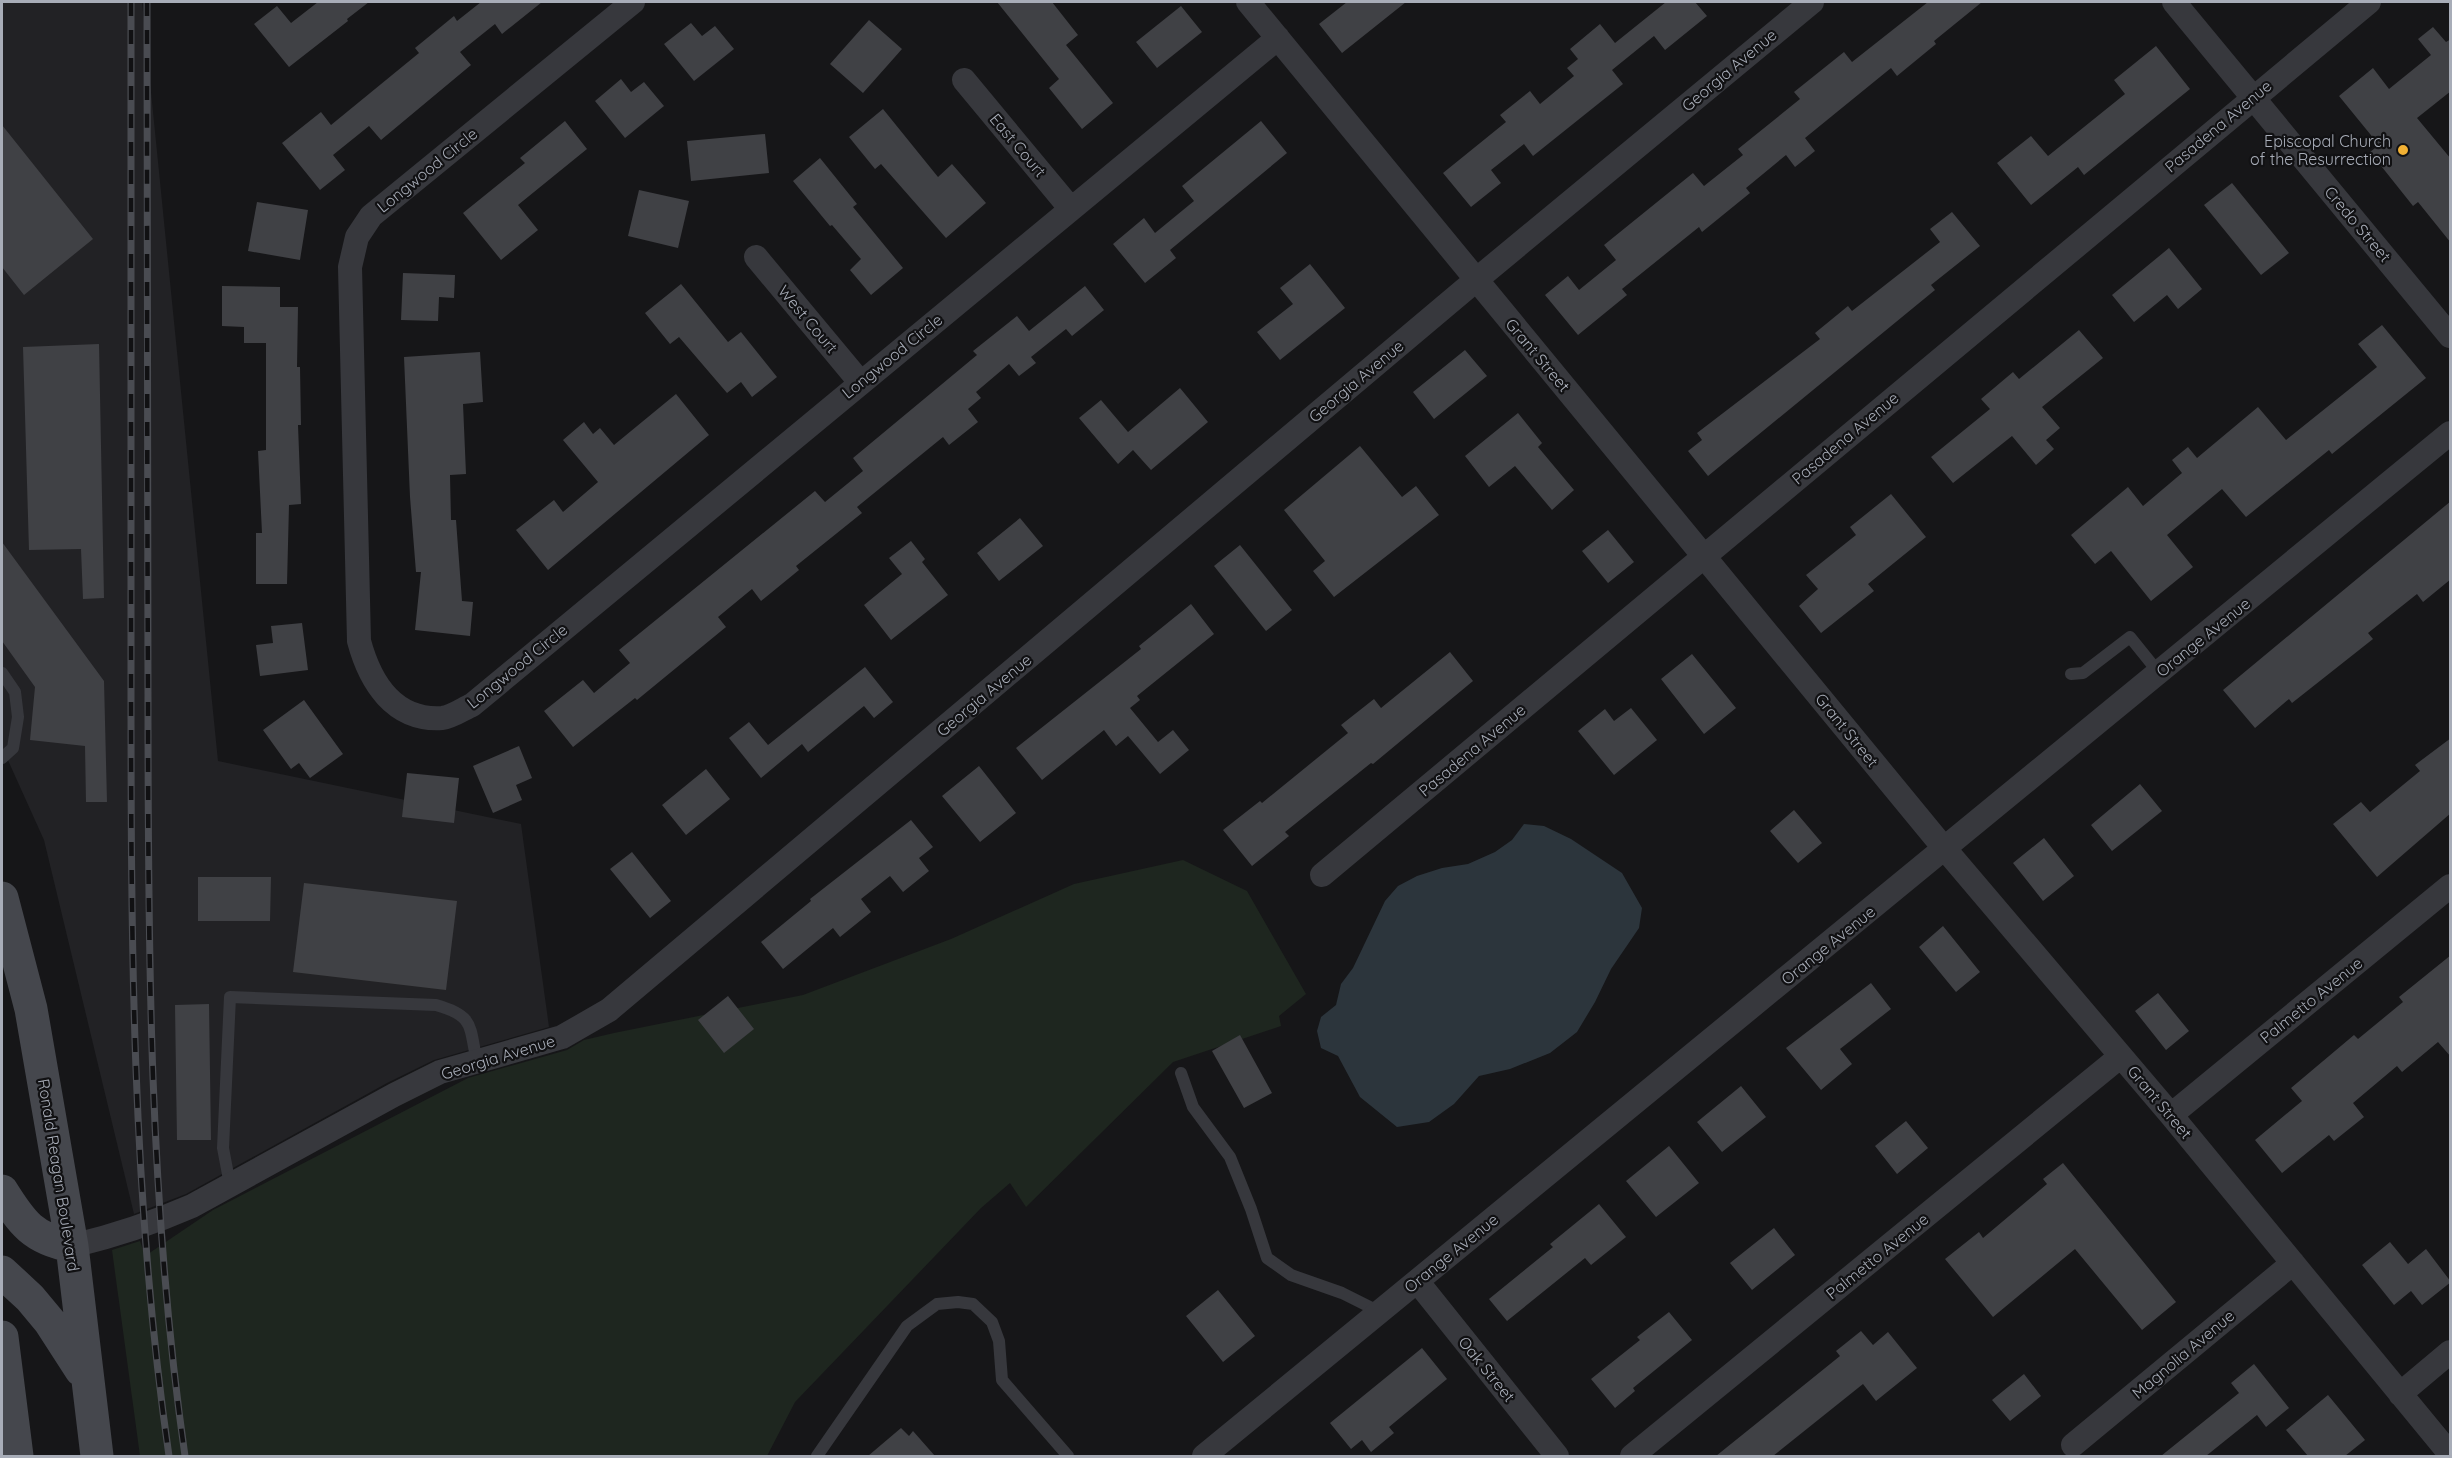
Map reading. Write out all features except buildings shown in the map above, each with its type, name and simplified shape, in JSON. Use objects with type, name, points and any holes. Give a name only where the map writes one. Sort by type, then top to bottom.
[{"type":"main road","name":"Ronald Reagan Boulevard","points":[[2,898],[31,1009],[72,1246],[86,1380],[97,1456]]},
{"type":"main road","points":[[2,1191],[18,1216],[33,1233],[51,1242],[72,1246]]},
{"type":"main road","points":[[2,1272],[30,1298],[50,1322],[86,1380]]},
{"type":"main road","points":[[2,1337],[17,1456]]},
{"type":"street","name":"Longwood Circle","points":[[633,2],[371,216],[357,237],[350,267],[359,641],[365,665],[380,690],[402,710],[421,717],[444,718],[472,705],[1278,38]]},
{"type":"street","name":"Georgia Avenue","points":[[72,1246],[107,1238],[160,1220],[231,1185],[393,1095],[440,1072],[562,1037],[609,1010],[1476,280],[1812,2]]},
{"type":"street","name":"Credo Street","points":[[2174,2],[2451,336]]},
{"type":"street","name":"Pasadena Avenue","points":[[1322,875],[2253,96],[2369,2]]},
{"type":"street","name":"Grant Street","points":[[1253,3],[1278,38],[1476,280],[1946,849],[2171,1115],[2451,1454]]},
{"type":"street","name":"East Court","points":[[964,80],[1071,209]]},
{"type":"street","name":"West Court","points":[[756,257],[860,382]]},
{"type":"street","name":"Orange Avenue","points":[[1204,1456],[2451,433]]},
{"type":"street","name":"Palmetto Avenue","points":[[2171,1115],[2451,886]]},
{"type":"street","name":"Palmetto Avenue","points":[[1632,1456],[2121,1056]]},
{"type":"street","name":"Magnolia Avenue","points":[[2073,1445],[2293,1263]]},
{"type":"street","name":"Oak Street","points":[[1417,1281],[1557,1456]]},
{"type":"street","points":[[2400,1394],[2451,1352]]},
{"type":"lane","points":[[2071,674],[2083,673],[2130,637],[2159,673]]},
{"type":"lane","points":[[2,673],[15,692],[18,717],[13,748],[2,758]]},
{"type":"lane","points":[[231,1185],[223,1148],[230,997],[436,1005],[453,1010],[469,1022],[477,1062]]},
{"type":"lane","points":[[1181,1073],[1193,1107],[1230,1157],[1251,1209],[1267,1258],[1291,1275],[1342,1293],[1380,1312]]},
{"type":"lane","points":[[817,1456],[907,1326],[937,1304],[958,1302],[973,1304],[992,1322],[999,1341],[1002,1380],[1068,1456]]},
{"type":"shaded area","points":[[2,2],[142,2],[218,761],[521,824],[549,1027],[434,1060],[387,1083],[186,1194],[134,1214],[44,840],[2,747]]},
{"type":"shaded area","points":[[1524,824],[1544,826],[1571,839],[1622,873],[1642,908],[1639,928],[1611,969],[1577,1032],[1550,1053],[1510,1069],[1479,1076],[1454,1104],[1429,1122],[1397,1127],[1360,1097],[1338,1056],[1321,1048],[1317,1031],[1321,1017],[1336,1005],[1341,984],[1353,968],[1385,901],[1398,886],[1417,876],[1442,868],[1468,864],[1495,852],[1512,840]]},
{"type":"shaded area","points":[[1183,860],[1247,891],[1306,994],[1279,1016],[1281,1026],[1173,1062],[1026,1207],[1010,1183],[981,1208],[795,1402],[767,1456],[140,1456],[112,1250],[140,1241],[145,1256],[213,1210],[468,1078],[567,1050],[584,1040],[803,995],[951,939],[1074,884]]},
{"type":"railway","points":[[131,2],[133,964],[140,1161],[147,1260],[156,1358],[169,1456]]},
{"type":"railway","points":[[147,2],[150,983],[157,1173],[173,1362],[185,1456]]},
{"type":"place","name":"Episcopal Church of the Resurrection","points":[[2403,150]]}]
